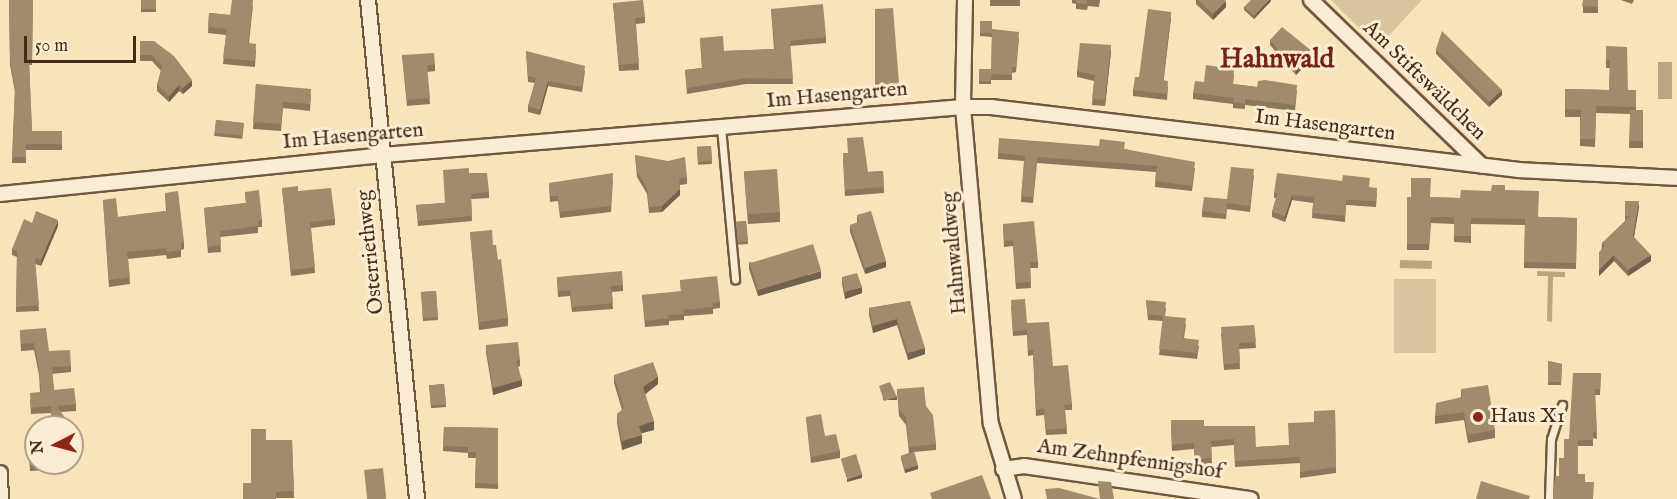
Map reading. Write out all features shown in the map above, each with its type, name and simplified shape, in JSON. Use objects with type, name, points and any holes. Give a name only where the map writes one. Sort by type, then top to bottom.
[{"type":"street","name":"Osterriethweg","points":[[368,0],[417,499]]},
{"type":"street","name":"Hahnwaldweg","points":[[965,0],[963,107],[991,424],[1014,499]]},
{"type":"street","name":"Am Stiftswäldchen","points":[[1311,0],[1482,166]]},
{"type":"street","name":"Im Hasengarten","points":[[0,194],[382,155],[963,107],[991,107],[1482,166],[1677,178]]},
{"type":"street","name":"Am Zehnpfennigshof","points":[[1003,469],[1024,466],[1251,499]]},
{"type":"street","points":[[0,473],[1,499]]},
{"type":"lane","points":[[721,127],[735,279]]},
{"type":"lane","points":[[1549,499],[1551,439],[1562,405]]},
{"type":"shaded area","points":[[1331,0],[1422,0],[1378,47]]},
{"type":"shaded area","points":[[1658,62],[1672,62],[1672,99],[1658,99]]},
{"type":"shaded area","points":[[1400,260],[1432,261],[1432,269],[1400,268]]},
{"type":"shaded area","points":[[1537,271],[1565,272],[1565,277],[1553,277],[1552,322],[1547,321],[1548,276],[1537,276]]},
{"type":"shaded area","points":[[1394,279],[1436,279],[1436,353],[1394,353]]},
{"type":"building","points":[[9,0],[33,0],[32,59],[29,59],[32,131],[62,131],[62,144],[26,144],[26,157],[12,157],[15,87],[10,59]]},
{"type":"building","points":[[141,0],[156,0],[156,9],[141,9]]},
{"type":"building","points":[[232,0],[253,0],[248,43],[256,44],[255,61],[223,58],[227,29],[208,27],[209,13],[230,15]]},
{"type":"building","points":[[643,0],[645,17],[635,18],[639,63],[619,65],[613,3]]},
{"type":"building","points":[[1076,0],[1087,0],[1087,4],[1076,3]]},
{"type":"building","points":[[1198,0],[1225,0],[1226,1],[1213,14]]},
{"type":"building","points":[[1251,0],[1269,0],[1254,16],[1244,7]]},
{"type":"building","points":[[1583,0],[1598,0],[1598,7],[1582,6]]},
{"type":"building","points":[[823,4],[826,37],[790,41],[793,79],[746,78],[687,88],[685,70],[702,68],[700,38],[723,36],[724,51],[775,49],[771,9]]},
{"type":"building","points":[[893,8],[899,83],[875,83],[875,9]]},
{"type":"building","points":[[1148,9],[1171,12],[1163,80],[1168,81],[1167,94],[1133,90],[1135,77],[1139,77]]},
{"type":"building","points":[[980,21],[992,21],[992,33],[980,33]]},
{"type":"building","points":[[1282,27],[1313,52],[1296,69],[1270,40]]},
{"type":"building","points":[[992,29],[1019,32],[1016,67],[1012,67],[1012,75],[991,74]]},
{"type":"building","points":[[1442,31],[1502,90],[1489,102],[1436,49]]},
{"type":"building","points":[[140,41],[154,41],[174,56],[192,80],[183,88],[179,85],[169,96],[157,85],[162,66],[152,55],[140,55]]},
{"type":"building","points":[[1080,43],[1111,45],[1105,100],[1092,99],[1095,75],[1077,71]]},
{"type":"building","points":[[1606,46],[1627,47],[1628,90],[1636,90],[1636,107],[1596,106],[1595,139],[1580,139],[1581,110],[1565,109],[1565,89],[1609,90],[1610,60],[1606,60]]},
{"type":"building","points":[[526,51],[585,66],[582,87],[548,81],[540,110],[528,106],[536,78],[528,76]]},
{"type":"building","points":[[434,53],[435,65],[427,65],[430,98],[407,100],[402,55]]},
{"type":"building","points":[[1206,65],[1234,69],[1233,84],[1257,87],[1258,81],[1265,80],[1297,85],[1295,105],[1245,99],[1245,104],[1233,102],[1234,98],[1193,93],[1195,81],[1204,82]]},
{"type":"building","points":[[979,69],[991,69],[991,81],[979,81]]},
{"type":"building","points":[[256,84],[311,89],[310,104],[283,102],[281,124],[253,122]]},
{"type":"building","points":[[1630,110],[1643,110],[1643,141],[1630,141]]},
{"type":"building","points":[[216,120],[244,123],[242,136],[215,133]]},
{"type":"building","points":[[863,137],[868,172],[883,171],[884,187],[845,190],[843,153],[848,153],[847,138]]},
{"type":"building","points":[[999,138],[1099,146],[1100,139],[1125,142],[1124,149],[1195,162],[1192,186],[1155,181],[1157,166],[1037,157],[1033,197],[1021,196],[1025,156],[998,153]]},
{"type":"building","points":[[711,146],[712,161],[698,162],[697,147]]},
{"type":"building","points":[[635,155],[668,161],[685,157],[687,178],[679,179],[680,189],[662,206],[649,207],[647,188],[637,171]]},
{"type":"building","points":[[1231,167],[1254,169],[1250,206],[1227,203],[1226,214],[1202,211],[1204,197],[1227,199]]},
{"type":"building","points":[[469,168],[469,173],[487,173],[489,192],[471,194],[472,216],[418,221],[416,205],[445,203],[443,170]]},
{"type":"building","points":[[777,169],[780,212],[747,214],[744,171]]},
{"type":"building","points":[[613,173],[611,206],[560,212],[558,196],[550,196],[549,183]]},
{"type":"building","points":[[1277,173],[1342,181],[1343,175],[1370,178],[1369,187],[1377,188],[1376,201],[1346,200],[1345,216],[1312,213],[1314,197],[1292,195],[1285,216],[1272,212],[1278,193],[1274,193]]},
{"type":"building","points":[[1411,178],[1431,178],[1430,197],[1460,198],[1461,190],[1491,191],[1492,185],[1505,185],[1505,190],[1539,191],[1538,217],[1577,218],[1576,263],[1524,262],[1525,219],[1471,218],[1471,236],[1454,236],[1454,217],[1431,217],[1429,244],[1407,244],[1407,197],[1411,197]]},
{"type":"building","points":[[298,186],[298,191],[331,188],[335,219],[310,222],[315,267],[291,270],[282,188]]},
{"type":"building","points":[[259,190],[262,220],[258,221],[258,226],[220,231],[221,245],[208,247],[204,208],[246,203],[245,192]]},
{"type":"building","points":[[178,191],[184,242],[181,243],[181,250],[167,252],[166,248],[127,252],[130,277],[109,280],[103,200],[116,198],[118,217],[167,211],[165,193]]},
{"type":"building","points":[[1625,201],[1639,201],[1633,236],[1651,255],[1628,270],[1614,255],[1599,270],[1599,252],[1605,246],[1602,243],[1630,216],[1625,216]]},
{"type":"building","points":[[36,211],[58,220],[41,260],[35,258],[39,305],[16,307],[17,251],[12,249],[24,219],[32,223]]},
{"type":"building","points":[[871,211],[886,261],[865,268],[850,225],[859,222],[857,215]]},
{"type":"building","points":[[746,221],[748,241],[738,242],[736,222]]},
{"type":"building","points":[[1034,221],[1038,262],[1030,262],[1031,282],[1016,283],[1013,240],[1004,241],[1003,224]]},
{"type":"building","points":[[492,230],[493,245],[496,245],[498,260],[501,259],[508,318],[479,322],[470,232]]},
{"type":"building","points":[[813,244],[821,271],[758,290],[750,263]]},
{"type":"building","points":[[622,271],[623,285],[611,286],[613,303],[572,307],[570,290],[558,291],[557,277]]},
{"type":"building","points":[[857,273],[862,287],[845,292],[842,277]]},
{"type":"building","points":[[717,276],[720,302],[712,303],[713,307],[683,310],[684,314],[668,315],[669,318],[645,321],[642,295],[681,291],[680,280]]},
{"type":"building","points":[[436,291],[438,317],[423,318],[421,292]]},
{"type":"building","points":[[1025,299],[1027,323],[1049,322],[1053,366],[1068,365],[1072,404],[1064,405],[1067,428],[1046,430],[1044,409],[1036,410],[1033,350],[1028,350],[1027,330],[1013,331],[1011,300]]},
{"type":"building","points":[[1146,300],[1166,302],[1164,316],[1186,318],[1183,338],[1199,340],[1197,353],[1159,349],[1163,316],[1148,314]]},
{"type":"building","points":[[910,301],[925,348],[908,353],[897,319],[873,326],[869,308]]},
{"type":"building","points":[[1254,325],[1256,342],[1239,343],[1240,363],[1224,364],[1221,327]]},
{"type":"building","points":[[46,328],[49,351],[70,350],[71,366],[52,367],[54,390],[74,388],[76,404],[57,406],[63,415],[51,415],[51,406],[31,408],[30,393],[41,392],[39,368],[34,343],[21,344],[20,330]]},
{"type":"building","points":[[518,342],[520,360],[516,361],[522,380],[493,388],[486,345]]},
{"type":"building","points":[[1548,361],[1562,364],[1561,382],[1548,382]]},
{"type":"building","points":[[653,362],[658,376],[643,387],[654,421],[639,426],[642,435],[622,441],[617,414],[624,408],[614,375]]},
{"type":"building","points":[[1573,373],[1601,373],[1600,389],[1595,389],[1597,432],[1593,432],[1593,440],[1578,440],[1578,474],[1585,474],[1585,482],[1594,482],[1593,499],[1553,499],[1555,476],[1559,476],[1559,458],[1564,458],[1564,439],[1569,439]]},
{"type":"building","points":[[890,382],[897,397],[884,401],[879,386]]},
{"type":"building","points":[[444,384],[446,404],[431,405],[429,386]]},
{"type":"building","name":"Haus X1","points":[[1488,385],[1495,430],[1468,435],[1464,412],[1435,416],[1436,403],[1462,397],[1461,389]]},
{"type":"building","points":[[924,387],[926,406],[933,415],[936,444],[909,447],[906,418],[899,409],[897,389]]},
{"type":"building","points":[[1335,410],[1336,467],[1300,472],[1300,457],[1235,461],[1234,439],[1211,441],[1212,458],[1195,459],[1194,443],[1172,445],[1171,420],[1204,420],[1204,426],[1255,426],[1256,447],[1289,445],[1288,423],[1314,422],[1314,411]]},
{"type":"building","points":[[821,414],[825,436],[836,434],[840,451],[811,457],[806,417]]},
{"type":"building","points":[[444,427],[498,428],[498,484],[475,483],[476,452],[468,452],[468,447],[443,446]]},
{"type":"building","points":[[251,429],[266,429],[266,440],[292,440],[294,491],[276,492],[276,499],[243,499],[243,483],[251,483]]},
{"type":"building","points":[[914,452],[918,465],[905,469],[901,456]]},
{"type":"building","points":[[856,454],[862,474],[847,479],[841,459]]},
{"type":"building","points":[[383,468],[386,499],[367,499],[364,470]]},
{"type":"building","points":[[982,475],[991,499],[932,499],[930,493]]},
{"type":"building","points":[[1098,481],[1111,482],[1114,499],[1100,499]]},
{"type":"building","points":[[1481,481],[1530,496],[1529,499],[1476,499]]},
{"type":"building","points":[[1059,488],[1100,499],[1047,499],[1045,489]]},
{"type":"place","name":"Haus X1","points":[[1478,417]]},
{"type":"district","name":"Hahnwald","points":[[1277,61]]}]
